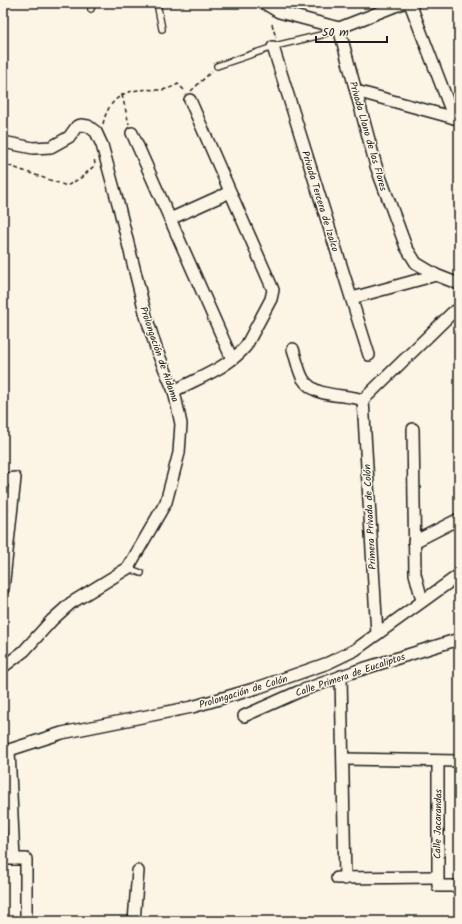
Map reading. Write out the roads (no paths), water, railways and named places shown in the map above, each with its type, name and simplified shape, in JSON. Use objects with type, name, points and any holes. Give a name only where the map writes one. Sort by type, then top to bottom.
[{"type":"street","points":[[264,3],[279,12],[339,28],[403,3]]},
{"type":"street","points":[[408,3],[411,6],[456,119]]},
{"type":"street","name":"Privada Llano de las Flores","points":[[339,28],[376,166],[406,247],[416,263],[436,275],[459,284]]},
{"type":"street","name":"Privada Tercera de Izalco","points":[[275,44],[369,355]]},
{"type":"street","points":[[356,91],[456,119]]},
{"type":"street","points":[[174,391],[232,359],[246,346],[271,299],[273,290],[190,100]]},
{"type":"street","name":"Prolongación de Aldama","points":[[3,142],[33,148],[51,147],[69,137],[77,126],[84,125],[91,127],[100,139],[120,207],[146,316],[157,351],[174,391],[181,424],[179,453],[160,515],[128,568],[71,603],[52,620],[24,651],[3,667]]},
{"type":"street","points":[[132,133],[232,359]]},
{"type":"street","points":[[170,219],[230,192]]},
{"type":"street","points":[[352,298],[436,275]]},
{"type":"street","points":[[293,349],[303,378],[314,390],[326,394],[363,400],[452,312],[459,309]]},
{"type":"street","name":"Primera Privada de Colón","points":[[363,400],[377,634]]},
{"type":"street","points":[[413,429],[414,542],[416,574],[422,600]]},
{"type":"street","points":[[3,480],[15,478],[3,589]]},
{"type":"street","points":[[414,542],[459,519]]},
{"type":"street","name":"Prolongación de Colón","points":[[6,751],[62,733],[192,706],[257,688],[328,663],[355,650],[422,600],[459,575]]},
{"type":"street","name":"Calle Primera de Eucaliptos","points":[[244,716],[298,692],[341,676],[459,639]]},
{"type":"street","points":[[341,676],[344,759],[341,878],[437,881],[459,886]]},
{"type":"street","points":[[6,751],[9,859],[26,859],[26,921]]},
{"type":"street","points":[[344,759],[459,761]]},
{"type":"street","name":"Calle Jacarandas","points":[[437,881],[438,761]]},
{"type":"street","points":[[134,921],[138,871]]},
{"type":"lane","points":[[157,3],[162,29]]},
{"type":"lane","points":[[217,66],[275,44],[321,35],[339,28]]},
{"type":"lane","points":[[128,568],[141,573]]}]
